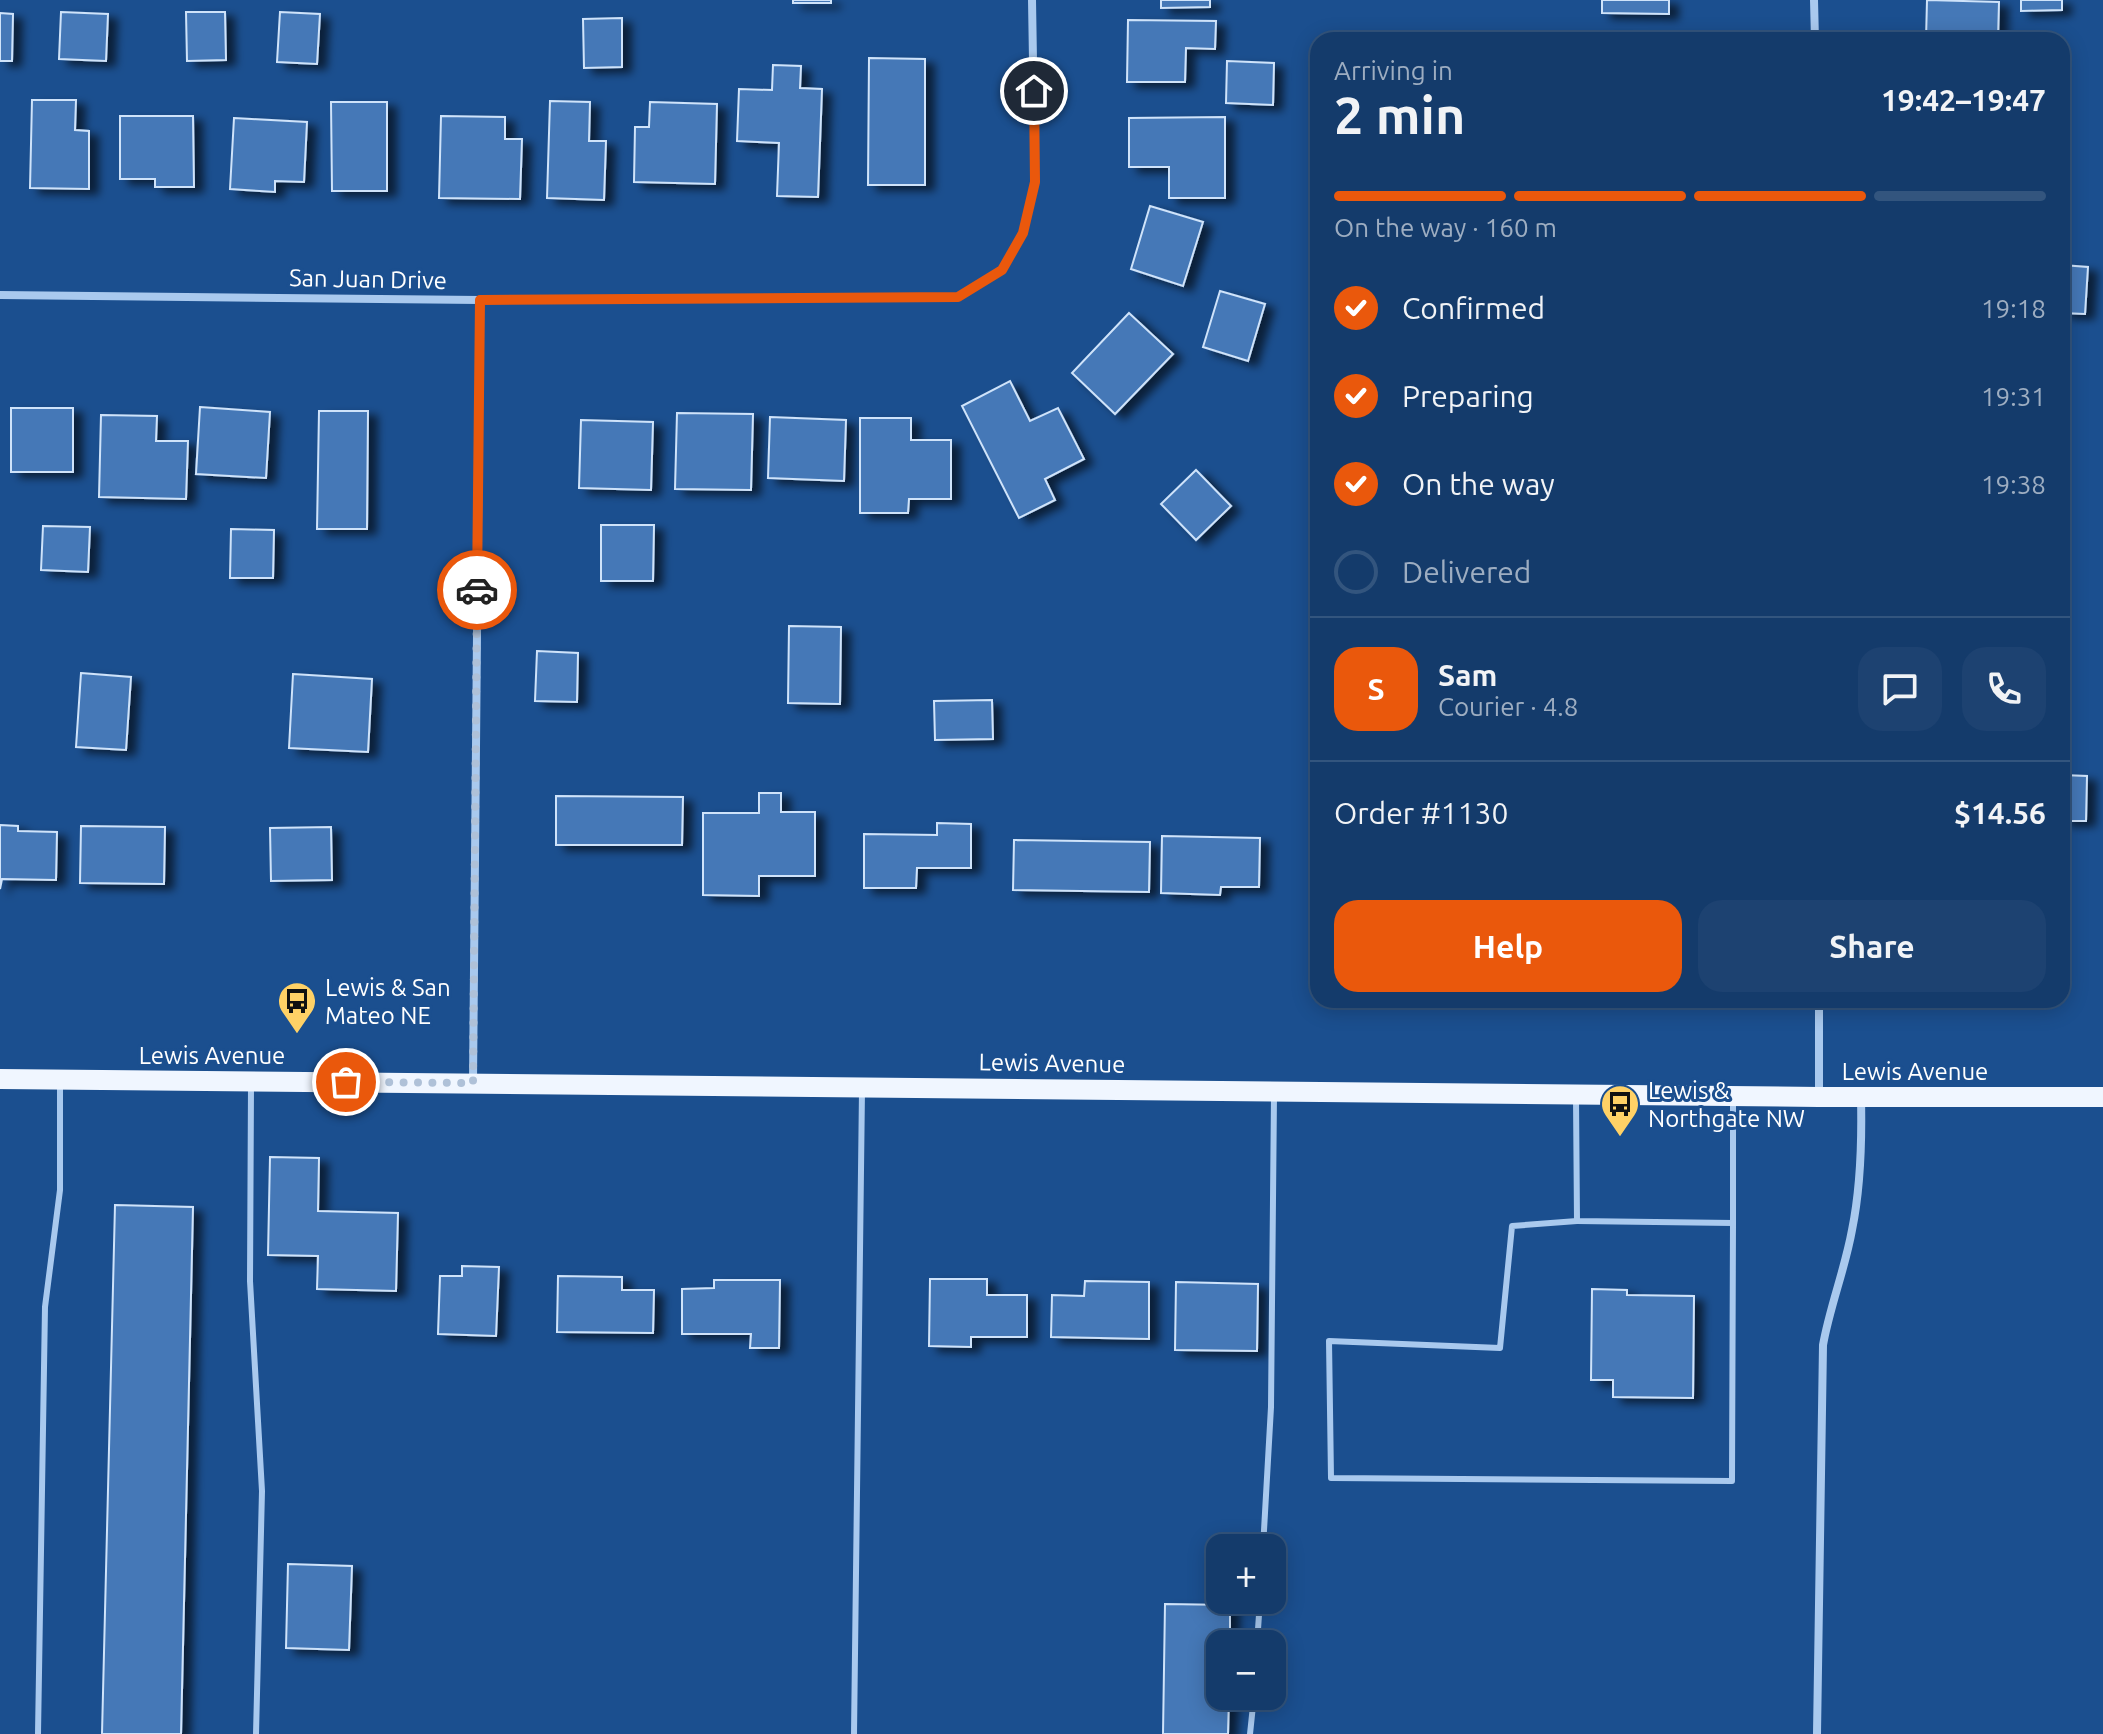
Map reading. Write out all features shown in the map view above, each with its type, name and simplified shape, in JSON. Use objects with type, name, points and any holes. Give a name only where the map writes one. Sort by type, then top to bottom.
[{"type":"main road","name":"Lewis Avenue","points":[[0,1079],[1576,1095],[2103,1097]]},
{"type":"street","name":"San Juan Drive","points":[[0,295],[480,300],[958,297],[1002,270],[1023,233],[1035,182],[1032,0]]},
{"type":"street","points":[[1814,0],[1815,32]]},
{"type":"street","points":[[473,1083],[480,300]]},
{"type":"street","points":[[1819,1008],[1819,1097]]},
{"type":"street","points":[[1817,1734],[1823,1345],[1858,1197],[1862,1158],[1861,1097]]},
{"type":"lane","points":[[38,1734],[45,1307],[60,1190],[60,1080]]},
{"type":"lane","points":[[251,1081],[250,1281],[262,1491],[256,1734]]},
{"type":"lane","points":[[854,1734],[862,1087]]},
{"type":"lane","points":[[1264,1534],[1271,1407],[1274,1091]]},
{"type":"lane","points":[[1576,1095],[1577,1221]]},
{"type":"lane","points":[[1733,1096],[1733,1223],[1732,1481],[1331,1478],[1329,1341],[1500,1348],[1512,1226],[1577,1221],[1733,1223]]},
{"type":"lane","points":[[1250,1734],[1253,1710]]},
{"type":"building","points":[[793,0],[831,0],[831,3],[793,3]]},
{"type":"building","points":[[1161,0],[1210,0],[1210,7],[1161,8]]},
{"type":"building","points":[[1602,0],[1669,0],[1669,14],[1602,13]]},
{"type":"building","points":[[1927,0],[1999,2],[1998,32],[1926,32]]},
{"type":"building","points":[[2021,0],[2062,0],[2062,10],[2021,11]]},
{"type":"building","points":[[61,12],[108,14],[106,61],[59,59]]},
{"type":"building","points":[[186,12],[225,12],[226,60],[187,61]]},
{"type":"building","points":[[280,12],[320,14],[317,64],[277,62]]},
{"type":"building","points":[[0,13],[13,14],[12,61],[0,61]]},
{"type":"building","points":[[622,18],[622,67],[584,68],[583,19]]},
{"type":"building","points":[[1128,20],[1216,21],[1215,49],[1186,48],[1185,82],[1127,82]]},
{"type":"building","points":[[869,58],[925,59],[925,185],[868,185]]},
{"type":"building","points":[[1227,61],[1274,63],[1273,105],[1226,103]]},
{"type":"building","points":[[773,65],[801,66],[800,88],[822,89],[818,197],[777,196],[779,143],[737,141],[739,89],[772,90]]},
{"type":"building","points":[[32,100],[76,100],[75,130],[89,131],[89,189],[30,188]]},
{"type":"building","points":[[550,101],[590,102],[589,141],[606,141],[604,200],[547,198]]},
{"type":"building","points":[[331,102],[387,102],[387,191],[332,191]]},
{"type":"building","points":[[650,102],[717,104],[715,184],[634,182],[635,127],[649,127]]},
{"type":"building","points":[[120,116],[193,116],[194,187],[155,187],[155,179],[120,179]]},
{"type":"building","points":[[441,116],[505,117],[505,139],[522,139],[520,199],[439,198]]},
{"type":"building","points":[[1225,117],[1225,198],[1169,198],[1169,167],[1129,167],[1129,118]]},
{"type":"building","points":[[234,118],[307,122],[304,182],[275,181],[275,192],[230,189]]},
{"type":"building","points":[[1150,206],[1203,222],[1183,286],[1131,269]]},
{"type":"building","points":[[2070,266],[2088,267],[2085,314],[2070,313]]},
{"type":"building","points":[[1220,291],[1265,304],[1248,361],[1203,347]]},
{"type":"building","points":[[1129,313],[1173,354],[1115,414],[1072,373]]},
{"type":"building","points":[[1010,381],[1030,421],[1058,408],[1084,459],[1045,479],[1055,500],[1019,518],[962,406]]},
{"type":"building","points":[[200,407],[270,412],[266,478],[196,474]]},
{"type":"building","points":[[11,408],[73,408],[73,472],[11,472]]},
{"type":"building","points":[[319,411],[368,411],[367,529],[317,529]]},
{"type":"building","points":[[677,413],[753,414],[751,490],[675,489]]},
{"type":"building","points":[[101,415],[157,416],[156,441],[188,441],[186,499],[99,497]]},
{"type":"building","points":[[770,417],[846,420],[844,481],[768,478]]},
{"type":"building","points":[[860,418],[911,418],[911,440],[951,440],[951,499],[909,499],[908,513],[860,513]]},
{"type":"building","points":[[581,420],[653,422],[651,490],[579,488]]},
{"type":"building","points":[[1196,470],[1231,506],[1196,540],[1161,504]]},
{"type":"building","points":[[601,525],[654,525],[653,581],[601,581]]},
{"type":"building","points":[[43,526],[90,527],[88,572],[41,570]]},
{"type":"building","points":[[231,529],[274,530],[273,578],[230,578]]},
{"type":"building","points":[[789,626],[841,627],[840,704],[788,703]]},
{"type":"building","points":[[537,651],[578,653],[577,702],[535,701]]},
{"type":"building","points":[[81,673],[131,677],[126,750],[76,747]]},
{"type":"building","points":[[293,674],[372,679],[368,752],[289,748]]},
{"type":"building","points":[[992,700],[993,739],[935,740],[934,701]]},
{"type":"building","points":[[2070,775],[2087,776],[2086,821],[2070,821]]},
{"type":"building","points":[[759,793],[781,793],[781,812],[815,812],[815,876],[759,876],[759,896],[703,895],[703,813],[759,813]]},
{"type":"building","points":[[556,796],[683,797],[682,845],[556,845]]},
{"type":"building","points":[[937,823],[971,824],[971,868],[917,868],[916,888],[864,888],[864,834],[937,835]]},
{"type":"building","points":[[0,825],[18,826],[18,831],[57,832],[56,880],[2,879],[0,889]]},
{"type":"building","points":[[81,826],[165,827],[164,884],[80,883]]},
{"type":"building","points":[[331,827],[332,880],[271,881],[270,828]]},
{"type":"building","points":[[1162,836],[1260,838],[1259,887],[1221,887],[1220,895],[1161,893]]},
{"type":"building","points":[[1014,840],[1150,842],[1149,892],[1013,890]]},
{"type":"building","points":[[270,1157],[319,1158],[318,1211],[398,1213],[396,1291],[317,1289],[318,1256],[268,1255]]},
{"type":"building","points":[[115,1205],[193,1207],[181,1734],[102,1734]]},
{"type":"building","points":[[462,1266],[499,1267],[496,1336],[438,1334],[440,1276],[462,1276]]},
{"type":"building","points":[[558,1276],[622,1277],[622,1290],[654,1290],[653,1333],[557,1332]]},
{"type":"building","points":[[930,1279],[987,1279],[987,1295],[1027,1295],[1027,1337],[971,1337],[971,1347],[929,1346]]},
{"type":"building","points":[[714,1280],[780,1280],[779,1348],[750,1348],[751,1334],[682,1334],[682,1289],[714,1288]]},
{"type":"building","points":[[1085,1281],[1149,1282],[1149,1339],[1051,1337],[1052,1295],[1084,1296]]},
{"type":"building","points":[[1176,1282],[1258,1284],[1257,1351],[1175,1350]]},
{"type":"building","points":[[1592,1289],[1627,1290],[1627,1295],[1694,1296],[1693,1398],[1613,1397],[1613,1380],[1591,1380]]},
{"type":"building","points":[[288,1564],[352,1566],[349,1650],[286,1648]]},
{"type":"building","points":[[1165,1604],[1206,1605],[1206,1614],[1230,1614],[1230,1630],[1206,1630],[1206,1710],[1229,1710],[1228,1734],[1163,1734]]},
{"type":"way so far","points":[[346,1082],[473,1083],[477,590]]},
{"type":"place","name":"Lewis & San Mateo NE","points":[[297,1035]]},
{"type":"place","name":"Lewis & Northgate NW","points":[[1620,1138]]},
{"type":"route","points":[[477,590],[480,300],[958,297],[1002,270],[1023,233],[1035,182],[1034,91]]}]
